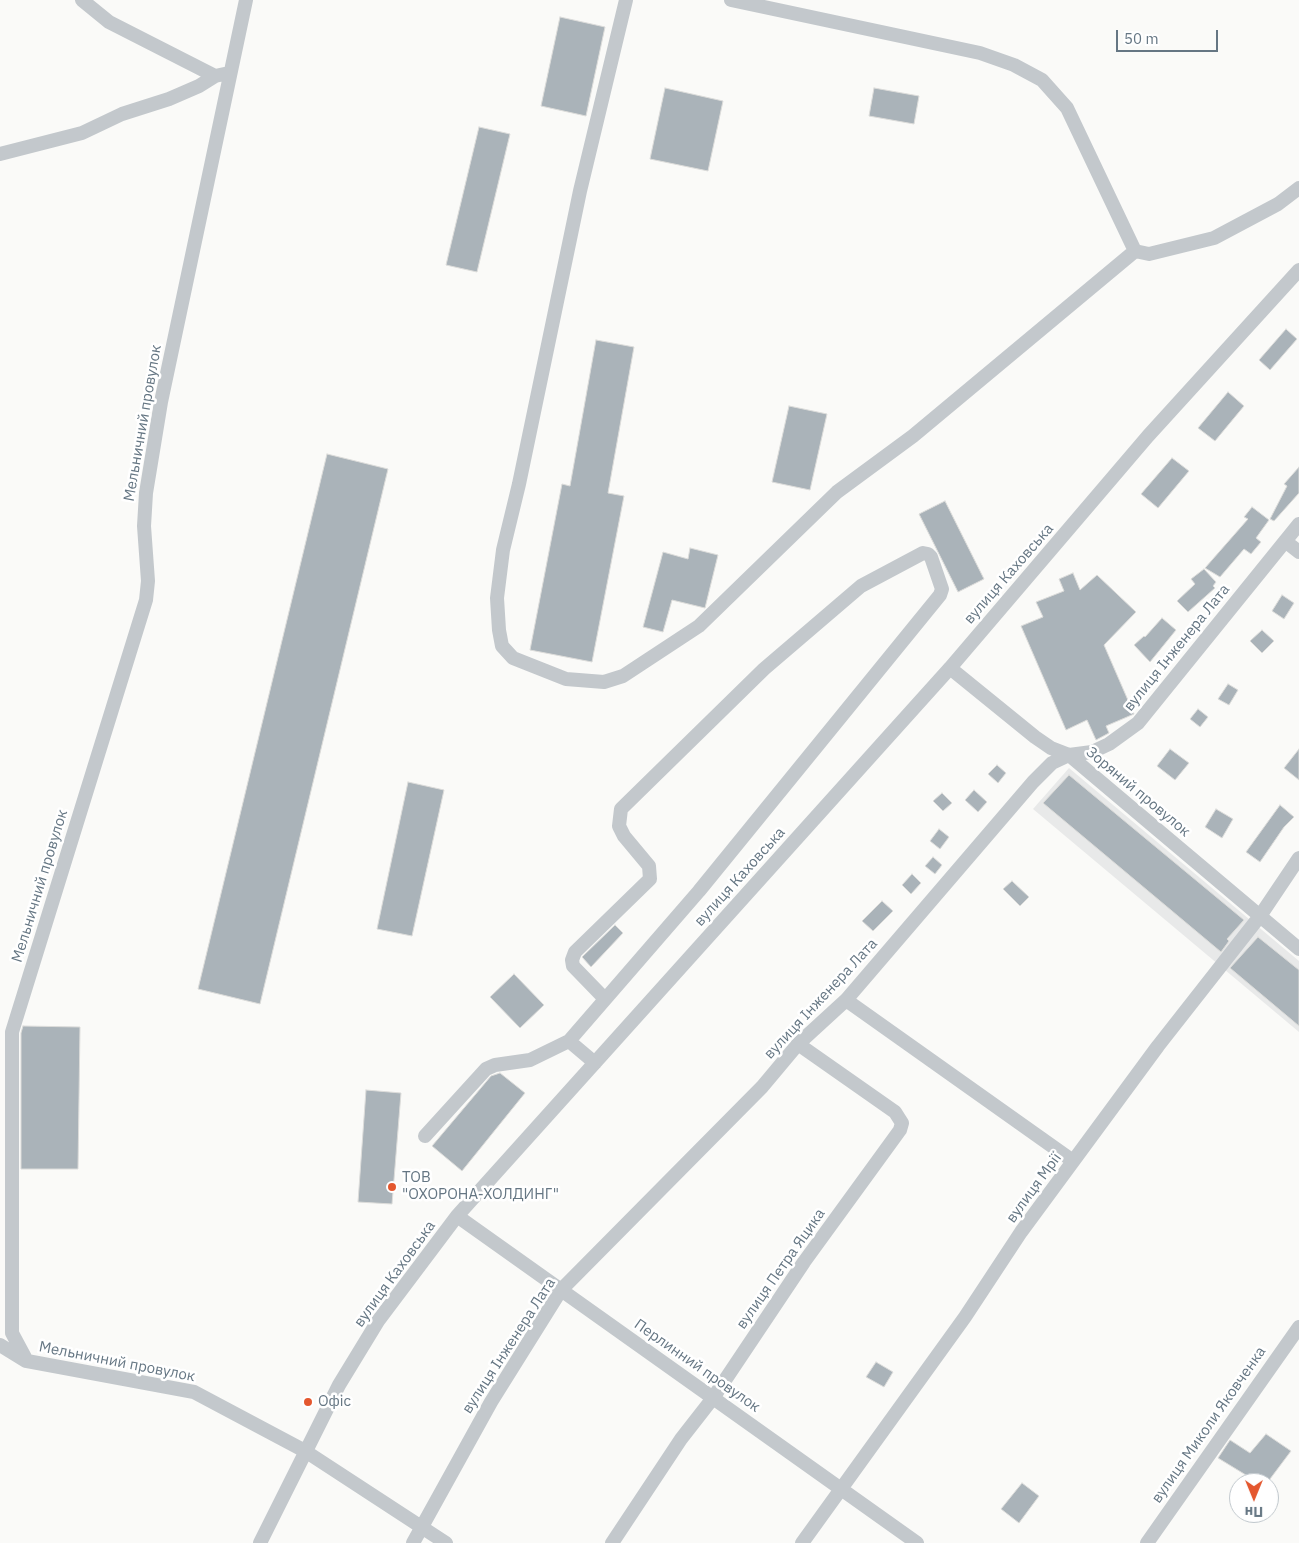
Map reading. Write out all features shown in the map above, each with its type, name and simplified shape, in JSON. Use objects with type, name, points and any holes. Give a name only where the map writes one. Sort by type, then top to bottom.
[{"type":"street","points":[[82,0],[109,22],[222,74]]},
{"type":"street","name":"Мельничний провулок","points":[[246,0],[222,74],[161,402],[146,493],[146,600],[12,1032],[12,1333],[27,1361],[194,1392],[305,1451],[446,1543]]},
{"type":"street","points":[[626,0],[580,191],[520,484],[502,550],[498,598],[499,630],[502,646],[513,658],[566,680],[604,682],[623,676],[692,631],[837,492],[913,436],[1135,251]]},
{"type":"street","points":[[731,0],[980,53],[1014,66],[1042,80],[1067,108],[1135,251]]},
{"type":"street","points":[[0,154],[82,132],[122,114],[177,96],[222,74]]},
{"type":"street","points":[[1135,251],[1149,254],[1214,238],[1278,204],[1299,188]]},
{"type":"street","name":"вулиця Каховська","points":[[260,1542],[339,1384],[378,1321],[457,1216],[950,668],[1148,436],[1299,270]]},
{"type":"street","name":"вулиця Інженера Лата","points":[[413,1543],[490,1402],[561,1290],[762,1087],[798,1044],[846,1000],[1033,782],[1052,764],[1069,755],[1092,752],[1109,744],[1138,723],[1299,524]]},
{"type":"street","points":[[1285,542],[1299,552]]},
{"type":"street","points":[[425,1136],[486,1069],[495,1065],[530,1060],[569,1041],[706,883],[940,596],[942,589],[931,557],[928,554],[923,553],[861,586],[764,669],[621,809],[619,826],[624,836],[649,866],[650,880],[575,952],[572,960],[573,966],[605,999]]},
{"type":"street","name":"Зоряний провулок","points":[[950,668],[1051,748],[1069,755],[1299,949]]},
{"type":"street","name":"вулиця Мрії","points":[[802,1543],[965,1318],[1021,1232],[1158,1046],[1260,916],[1299,858]]},
{"type":"street","points":[[846,1000],[1073,1161]]},
{"type":"street","points":[[569,1041],[595,1064]]},
{"type":"street","name":"вулиця Петра Яцика","points":[[612,1543],[681,1439],[713,1398],[804,1262],[900,1130],[902,1123],[895,1112],[798,1044]]},
{"type":"street","name":"Перлинний провулок","points":[[457,1216],[917,1543]]},
{"type":"street","name":"вулиця Миколи Яковченка","points":[[1147,1543],[1299,1327]]},
{"type":"street","points":[[0,1345],[27,1361]]},
{"type":"shaded area","points":[[1069,768],[1299,961],[1299,1032],[1033,809]]},
{"type":"building","points":[[560,17],[605,27],[586,116],[541,106]]},
{"type":"building","points":[[665,88],[723,101],[708,171],[650,159]]},
{"type":"building","points":[[874,88],[919,96],[914,124],[869,116]]},
{"type":"building","points":[[479,127],[510,134],[477,272],[446,265]]},
{"type":"building","points":[[1286,329],[1297,339],[1270,370],[1259,360]]},
{"type":"building","points":[[596,340],[634,347],[608,493],[624,496],[592,662],[530,650],[562,484],[570,486]]},
{"type":"building","points":[[1228,392],[1244,406],[1215,441],[1198,428]]},
{"type":"building","points":[[789,406],[827,414],[810,490],[772,482]]},
{"type":"building","points":[[327,454],[388,469],[260,1004],[198,989]]},
{"type":"building","points":[[1172,458],[1189,471],[1158,508],[1141,494]]},
{"type":"building","points":[[1299,467],[1299,493],[1274,521],[1270,519],[1287,486],[1284,484]]},
{"type":"building","points":[[945,501],[984,579],[958,592],[919,514]]},
{"type":"building","points":[[1252,507],[1269,520],[1256,538],[1261,542],[1251,554],[1244,549],[1220,577],[1205,568],[1248,519],[1244,517]]},
{"type":"building","points":[[690,548],[718,555],[705,608],[672,600],[663,632],[643,627],[663,552],[688,559]]},
{"type":"building","points":[[1204,569],[1216,582],[1213,586],[1215,588],[1188,612],[1177,601],[1195,584],[1191,579]]},
{"type":"building","points":[[1073,573],[1080,590],[1097,575],[1136,612],[1104,645],[1134,714],[1106,726],[1109,733],[1096,740],[1087,720],[1066,730],[1021,626],[1043,617],[1036,602],[1064,591],[1059,579]]},
{"type":"building","points":[[1282,595],[1294,603],[1284,619],[1272,611]]},
{"type":"building","points":[[1162,618],[1176,630],[1150,662],[1134,645],[1145,637]]},
{"type":"building","points":[[1262,630],[1274,641],[1262,653],[1250,641]]},
{"type":"building","points":[[1228,684],[1238,690],[1229,705],[1218,699]]},
{"type":"building","points":[[1198,709],[1208,717],[1200,727],[1190,719]]},
{"type":"building","points":[[1170,749],[1189,763],[1175,780],[1157,766]]},
{"type":"building","points":[[1299,749],[1299,780],[1284,768]]},
{"type":"building","points":[[997,765],[1006,773],[998,783],[988,774]]},
{"type":"building","points":[[1069,775],[1244,920],[1227,939],[1229,941],[1221,952],[1043,803]]},
{"type":"building","points":[[408,782],[444,790],[412,936],[377,929]]},
{"type":"building","points":[[974,790],[987,802],[978,812],[965,800]]},
{"type":"building","points":[[942,793],[952,803],[943,811],[933,801]]},
{"type":"building","points":[[1280,805],[1294,817],[1284,827],[1260,862],[1246,852]]},
{"type":"building","points":[[1216,809],[1233,819],[1222,838],[1205,827]]},
{"type":"building","points":[[939,829],[949,837],[940,849],[930,841]]},
{"type":"building","points":[[933,857],[942,865],[935,874],[925,866]]},
{"type":"building","points":[[912,874],[921,883],[911,894],[902,885]]},
{"type":"building","points":[[1012,881],[1029,897],[1020,906],[1003,889]]},
{"type":"building","points":[[882,901],[893,911],[873,931],[862,921]]},
{"type":"building","points":[[615,925],[623,933],[591,967],[582,957]]},
{"type":"building","points":[[1258,937],[1299,970],[1299,1026],[1230,968]]},
{"type":"building","points":[[514,974],[544,1005],[520,1028],[490,997]]},
{"type":"building","points":[[23,1026],[80,1027],[78,1169],[21,1169],[21,1033]]},
{"type":"building","points":[[500,1073],[525,1093],[462,1171],[432,1146],[491,1076]]},
{"type":"building","points":[[366,1090],[401,1093],[392,1204],[358,1202]]},
{"type":"building","points":[[876,1362],[893,1372],[884,1387],[866,1377]]},
{"type":"building","points":[[1266,1434],[1291,1451],[1274,1473],[1243,1473],[1218,1458],[1230,1440],[1250,1453]]},
{"type":"building","points":[[1022,1483],[1039,1496],[1019,1523],[1001,1509]]},
{"type":"place","name":"ТОВ \"ОХОРОНА-ХОЛДИНГ\"","points":[[392,1187]]},
{"type":"place","name":"Офіс","points":[[308,1402]]}]
